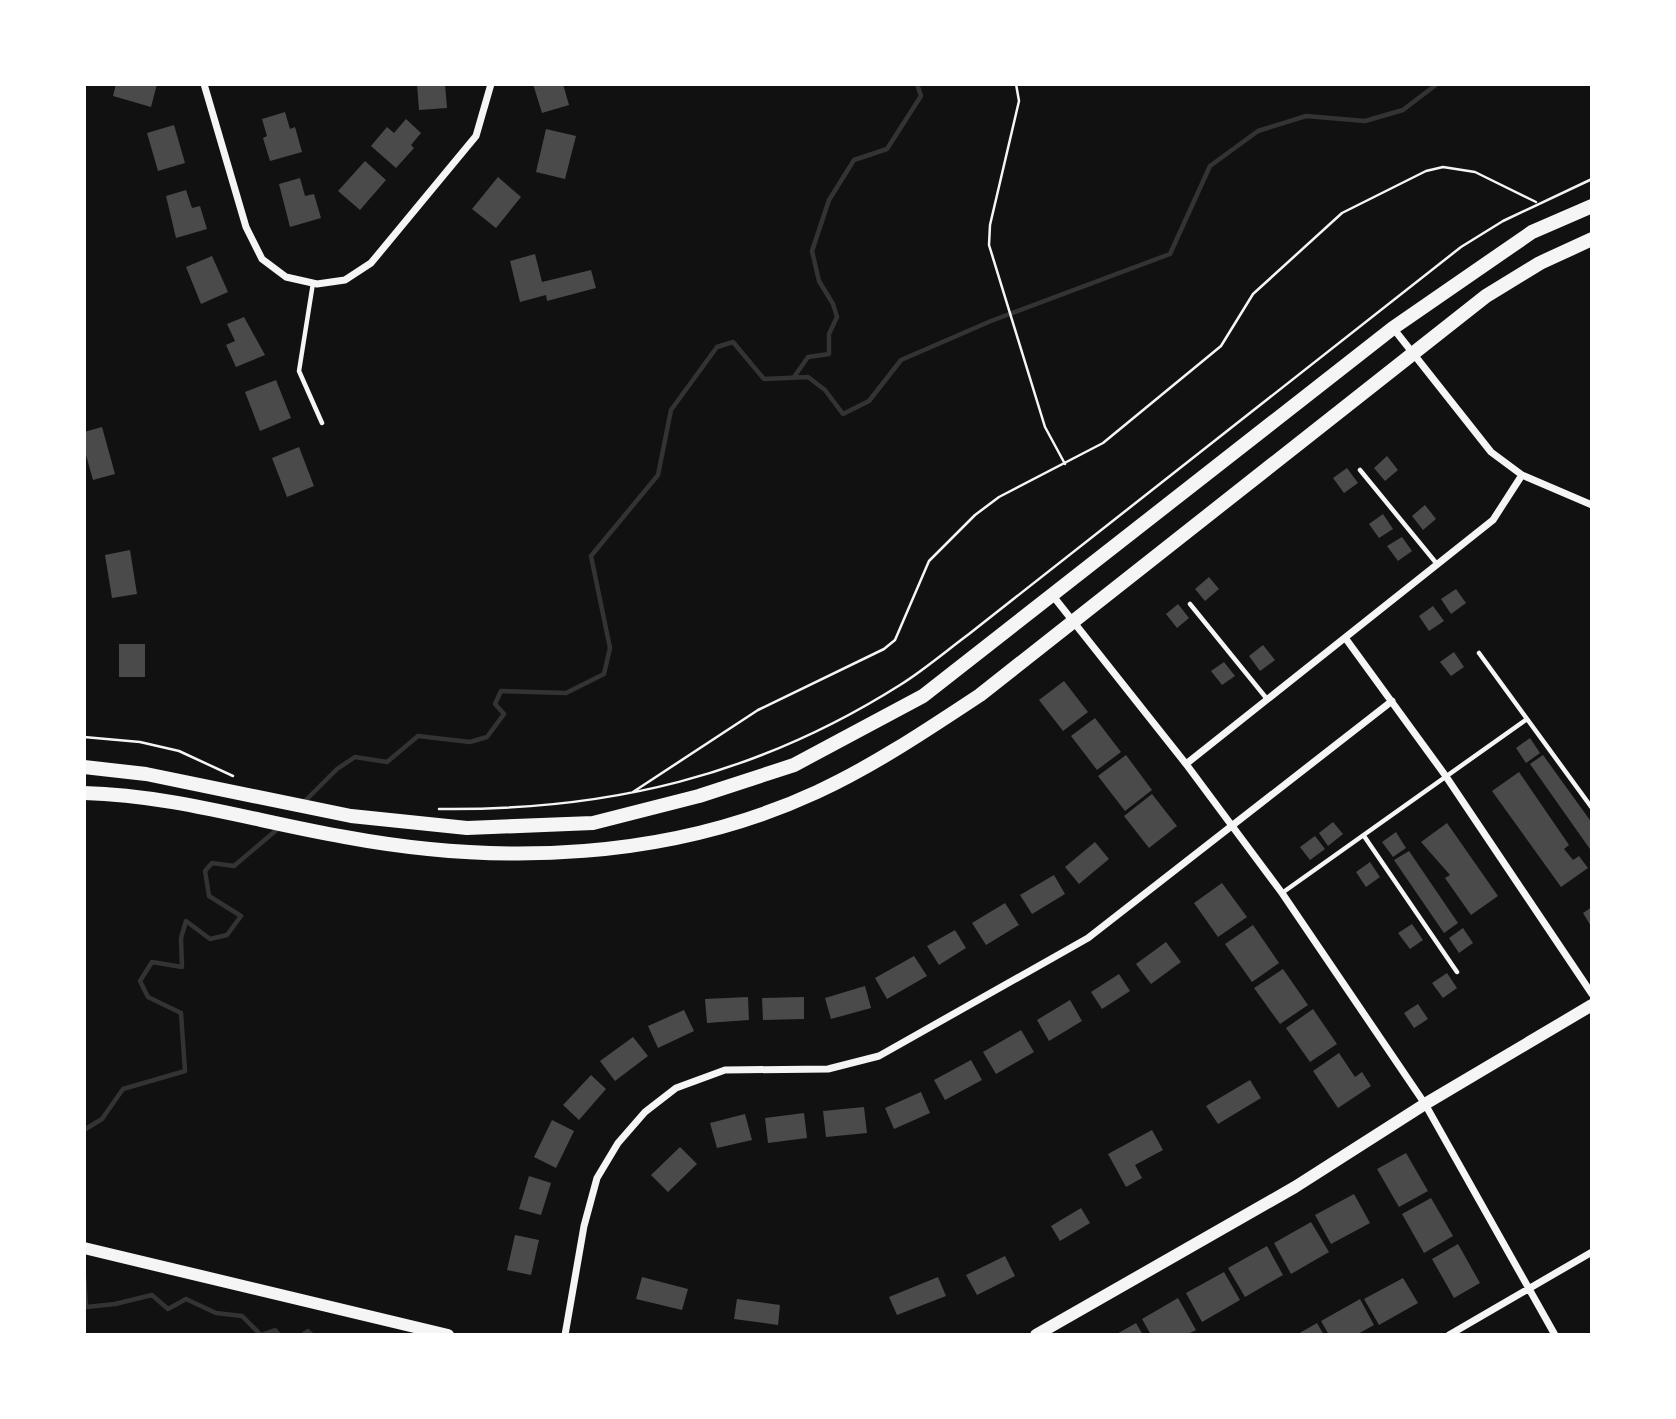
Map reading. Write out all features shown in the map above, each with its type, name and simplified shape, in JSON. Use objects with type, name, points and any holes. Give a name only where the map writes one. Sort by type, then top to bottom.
[{"type":"main road","points":[[84,767],[146,774],[351,816],[467,828],[593,823],[699,796],[794,765],[923,696],[1393,328],[1532,232],[1592,206]]},
{"type":"main road","points":[[84,793],[117,794],[249,816],[345,838],[442,852],[502,855],[587,851],[662,841],[730,823],[815,793],[895,751],[980,695],[1486,296],[1539,263],[1592,239]]},
{"type":"street","points":[[204,84],[246,227],[262,259],[286,277],[313,283],[345,280],[370,263],[476,136],[491,84]]},
{"type":"street","points":[[1393,328],[1491,452],[1522,475],[1592,505]]},
{"type":"street","points":[[1186,764],[1493,520],[1522,475]]},
{"type":"street","points":[[1054,596],[1186,764],[1282,893],[1425,1104],[1555,1335]]},
{"type":"street","points":[[1346,639],[1445,775],[1592,994]]},
{"type":"street","points":[[565,1335],[584,1226],[597,1178],[627,1133],[645,1112],[676,1088],[725,1070],[828,1069],[879,1056],[1088,938],[1392,701]]},
{"type":"street","points":[[1036,1335],[1295,1187],[1425,1104],[1592,1005]]},
{"type":"street","points":[[84,1248],[448,1335]]},
{"type":"street","points":[[1449,1335],[1592,1252]]},
{"type":"lane","points":[[313,283],[299,371],[322,423]]},
{"type":"lane","points":[[1360,470],[1437,564]]},
{"type":"lane","points":[[1190,604],[1267,699]]},
{"type":"lane","points":[[1479,653],[1592,808]]},
{"type":"lane","points":[[1282,893],[1527,719]]},
{"type":"lane","points":[[1364,836],[1457,972]]},
{"type":"path","points":[[1016,84],[1019,101],[990,225],[989,245],[1045,427],[1065,464]]},
{"type":"path","points":[[627,795],[659,778],[758,710],[884,649],[895,640],[929,562],[975,515],[999,497],[1103,443],[1221,346],[1253,294],[1342,213],[1426,171],[1443,167],[1475,172],[1538,203]]},
{"type":"path","points":[[436,809],[552,807],[627,795],[722,770],[841,719],[902,684],[1451,255],[1503,221],[1592,179]]},
{"type":"path","points":[[84,737],[140,742],[179,751],[241,779]]},
{"type":"building","points":[[116,84],[157,84],[151,107],[113,96]]},
{"type":"building","points":[[417,84],[445,84],[447,108],[419,110]]},
{"type":"building","points":[[533,84],[563,84],[569,105],[542,113]]},
{"type":"building","points":[[285,112],[290,129],[295,127],[302,152],[270,161],[263,138],[267,136],[262,119]]},
{"type":"building","points":[[406,119],[421,133],[411,145],[414,148],[396,168],[371,146],[387,127],[394,133]]},
{"type":"building","points":[[174,125],[185,163],[158,171],[147,133]]},
{"type":"building","points":[[546,129],[576,136],[565,179],[536,172]]},
{"type":"building","points":[[365,161],[386,180],[360,210],[338,191]]},
{"type":"building","points":[[498,177],[521,197],[496,228],[472,209]]},
{"type":"building","points":[[300,178],[305,196],[314,194],[321,218],[290,227],[279,184]]},
{"type":"building","points":[[186,190],[192,208],[200,206],[207,229],[176,238],[166,196]]},
{"type":"building","points":[[535,254],[542,282],[591,270],[596,288],[547,301],[546,295],[520,302],[510,261]]},
{"type":"building","points":[[212,256],[228,292],[201,304],[186,267]]},
{"type":"building","points":[[244,317],[265,355],[236,367],[226,345],[235,341],[227,324]]},
{"type":"building","points":[[276,380],[291,418],[260,431],[245,392]]},
{"type":"building","points":[[102,427],[115,474],[93,480],[84,448],[84,432]]},
{"type":"building","points":[[299,447],[314,486],[287,497],[272,458]]},
{"type":"building","points":[[1387,456],[1398,470],[1385,481],[1374,468]]},
{"type":"building","points":[[1347,468],[1358,483],[1344,493],[1333,478]]},
{"type":"building","points":[[1425,505],[1436,519],[1423,530],[1412,516]]},
{"type":"building","points":[[1383,514],[1393,529],[1379,538],[1369,524]]},
{"type":"building","points":[[1402,537],[1412,551],[1398,561],[1387,546]]},
{"type":"building","points":[[130,550],[137,594],[112,598],[105,555]]},
{"type":"building","points":[[1209,577],[1219,589],[1205,601],[1195,589]]},
{"type":"building","points":[[1456,589],[1466,603],[1451,614],[1441,599]]},
{"type":"building","points":[[1178,604],[1189,618],[1177,628],[1166,614]]},
{"type":"building","points":[[1433,606],[1444,621],[1429,631],[1419,616]]},
{"type":"building","points":[[119,644],[145,644],[145,677],[119,677]]},
{"type":"building","points":[[1263,645],[1275,660],[1260,671],[1249,656]]},
{"type":"building","points":[[1454,652],[1464,667],[1451,676],[1440,662]]},
{"type":"building","points":[[1224,662],[1235,676],[1222,685],[1211,671]]},
{"type":"building","points":[[1064,681],[1088,712],[1063,731],[1039,700]]},
{"type":"building","points":[[1095,718],[1121,752],[1097,770],[1071,736]]},
{"type":"building","points":[[1530,738],[1540,753],[1526,763],[1516,748]]},
{"type":"building","points":[[1126,755],[1152,790],[1125,811],[1098,776]]},
{"type":"building","points":[[1543,755],[1592,823],[1592,852],[1530,764]]},
{"type":"building","points":[[1519,772],[1569,845],[1564,849],[1573,860],[1579,856],[1588,868],[1561,887],[1492,791]]},
{"type":"building","points":[[1152,794],[1177,826],[1149,848],[1124,816]]},
{"type":"building","points":[[1333,822],[1343,834],[1328,846],[1319,833]]},
{"type":"building","points":[[1447,823],[1498,896],[1471,915],[1445,878],[1450,875],[1421,842]]},
{"type":"building","points":[[1396,832],[1406,848],[1393,857],[1382,842]]},
{"type":"building","points":[[1315,836],[1325,849],[1310,860],[1300,847]]},
{"type":"building","points":[[1095,842],[1109,859],[1079,884],[1065,867]]},
{"type":"building","points":[[1409,851],[1458,923],[1444,933],[1394,860]]},
{"type":"building","points":[[1370,862],[1380,877],[1366,887],[1356,872]]},
{"type":"building","points":[[1054,875],[1065,894],[1032,914],[1020,895]]},
{"type":"building","points":[[1222,883],[1247,917],[1218,937],[1194,903]]},
{"type":"building","points":[[1005,903],[1019,925],[986,945],[972,923]]},
{"type":"building","points":[[1592,907],[1592,928],[1583,913]]},
{"type":"building","points":[[1412,924],[1423,940],[1410,949],[1398,933]]},
{"type":"building","points":[[1253,925],[1279,963],[1252,982],[1225,944]]},
{"type":"building","points":[[1463,928],[1473,943],[1459,953],[1449,938]]},
{"type":"building","points":[[955,930],[966,948],[939,965],[927,946]]},
{"type":"building","points":[[1166,942],[1181,962],[1151,984],[1136,964]]},
{"type":"building","points":[[914,956],[927,976],[887,999],[875,978]]},
{"type":"building","points":[[1283,969],[1308,1005],[1280,1024],[1254,988]]},
{"type":"building","points":[[1447,973],[1457,988],[1443,998],[1432,983]]},
{"type":"building","points":[[1119,974],[1130,991],[1102,1009],[1091,992]]},
{"type":"building","points":[[865,986],[871,1008],[831,1019],[825,998]]},
{"type":"building","points":[[748,997],[749,1020],[707,1023],[705,999]]},
{"type":"building","points":[[804,997],[804,1019],[763,1020],[762,998]]},
{"type":"building","points":[[1070,1000],[1082,1021],[1049,1041],[1037,1020]]},
{"type":"building","points":[[1418,1004],[1428,1019],[1414,1028],[1404,1013]]},
{"type":"building","points":[[1313,1009],[1337,1044],[1310,1062],[1286,1028]]},
{"type":"building","points":[[684,1010],[694,1031],[658,1048],[648,1026]]},
{"type":"building","points":[[1021,1030],[1034,1052],[996,1074],[983,1052]]},
{"type":"building","points":[[633,1037],[648,1056],[615,1081],[600,1061]]},
{"type":"building","points":[[1339,1053],[1355,1077],[1362,1072],[1371,1086],[1338,1108],[1313,1071]]},
{"type":"building","points":[[971,1060],[982,1080],[945,1100],[934,1080]]},
{"type":"building","points":[[591,1075],[606,1089],[579,1120],[563,1105]]},
{"type":"building","points":[[1250,1080],[1261,1098],[1218,1124],[1206,1106]]},
{"type":"building","points":[[921,1092],[930,1113],[894,1129],[885,1108]]},
{"type":"building","points":[[864,1107],[867,1133],[826,1137],[823,1111]]},
{"type":"building","points":[[804,1113],[807,1138],[768,1143],[765,1118]]},
{"type":"building","points":[[745,1114],[752,1140],[717,1148],[710,1123]]},
{"type":"building","points":[[552,1120],[574,1131],[556,1168],[534,1157]]},
{"type":"building","points":[[1152,1130],[1163,1150],[1135,1165],[1142,1178],[1126,1187],[1108,1154]]},
{"type":"building","points":[[680,1147],[697,1164],[668,1192],[651,1175]]},
{"type":"building","points":[[1406,1153],[1428,1191],[1399,1207],[1377,1169]]},
{"type":"building","points":[[529,1176],[551,1183],[541,1215],[519,1209]]},
{"type":"building","points":[[1354,1194],[1370,1223],[1331,1244],[1315,1215]]},
{"type":"building","points":[[1431,1198],[1453,1236],[1424,1253],[1402,1214]]},
{"type":"building","points":[[1081,1208],[1090,1223],[1060,1241],[1051,1226]]},
{"type":"building","points":[[1311,1222],[1329,1252],[1291,1274],[1274,1243]]},
{"type":"building","points":[[515,1235],[539,1240],[531,1275],[507,1270]]},
{"type":"building","points":[[1458,1244],[1480,1283],[1454,1298],[1432,1259]]},
{"type":"building","points":[[1267,1246],[1283,1275],[1245,1297],[1228,1268]]},
{"type":"building","points":[[1005,1256],[1015,1276],[977,1295],[966,1275]]},
{"type":"building","points":[[1224,1272],[1240,1300],[1202,1322],[1186,1293]]},
{"type":"building","points":[[642,1277],[688,1289],[682,1310],[636,1299]]},
{"type":"building","points":[[938,1277],[946,1296],[897,1315],[889,1297]]},
{"type":"building","points":[[1403,1278],[1418,1303],[1379,1325],[1364,1299]]},
{"type":"building","points":[[1178,1298],[1196,1330],[1186,1335],[1151,1335],[1142,1319]]},
{"type":"building","points":[[737,1299],[780,1305],[778,1325],[734,1319]]},
{"type":"building","points":[[1360,1299],[1374,1325],[1356,1335],[1329,1335],[1321,1321]]},
{"type":"building","points":[[1136,1323],[1143,1335],[1115,1335]]},
{"type":"building","points":[[1317,1323],[1324,1335],[1296,1335]]},
{"type":"waterway","points":[[794,377],[808,357],[829,354],[829,334],[837,317],[833,304],[819,281],[812,251],[829,200],[854,160],[887,149],[921,96],[917,84]]},
{"type":"waterway","points":[[303,803],[337,769],[355,757],[387,762],[418,736],[470,742],[487,737],[504,714],[495,704],[501,691],[566,693],[604,674],[610,648],[591,556],[658,475],[671,410],[717,347],[733,342],[764,379],[808,377],[825,390],[843,414],[869,401],[901,360],[991,321],[1170,254],[1210,166],[1258,131],[1306,116],[1365,121],[1403,110],[1437,84]]},
{"type":"waterway","points":[[84,1130],[102,1119],[123,1089],[185,1071],[181,1013],[148,997],[140,981],[152,962],[182,967],[181,938],[186,921],[210,939],[227,935],[241,916],[209,896],[205,871],[212,863],[234,866],[280,827]]},
{"type":"waterway","points":[[84,1276],[86,1307],[115,1304],[152,1295],[168,1309],[186,1299],[216,1313],[242,1316],[261,1335]]},
{"type":"waterway","points":[[261,1335],[275,1330],[279,1335]]},
{"type":"waterway","points":[[302,1335],[308,1331],[312,1335]]}]
